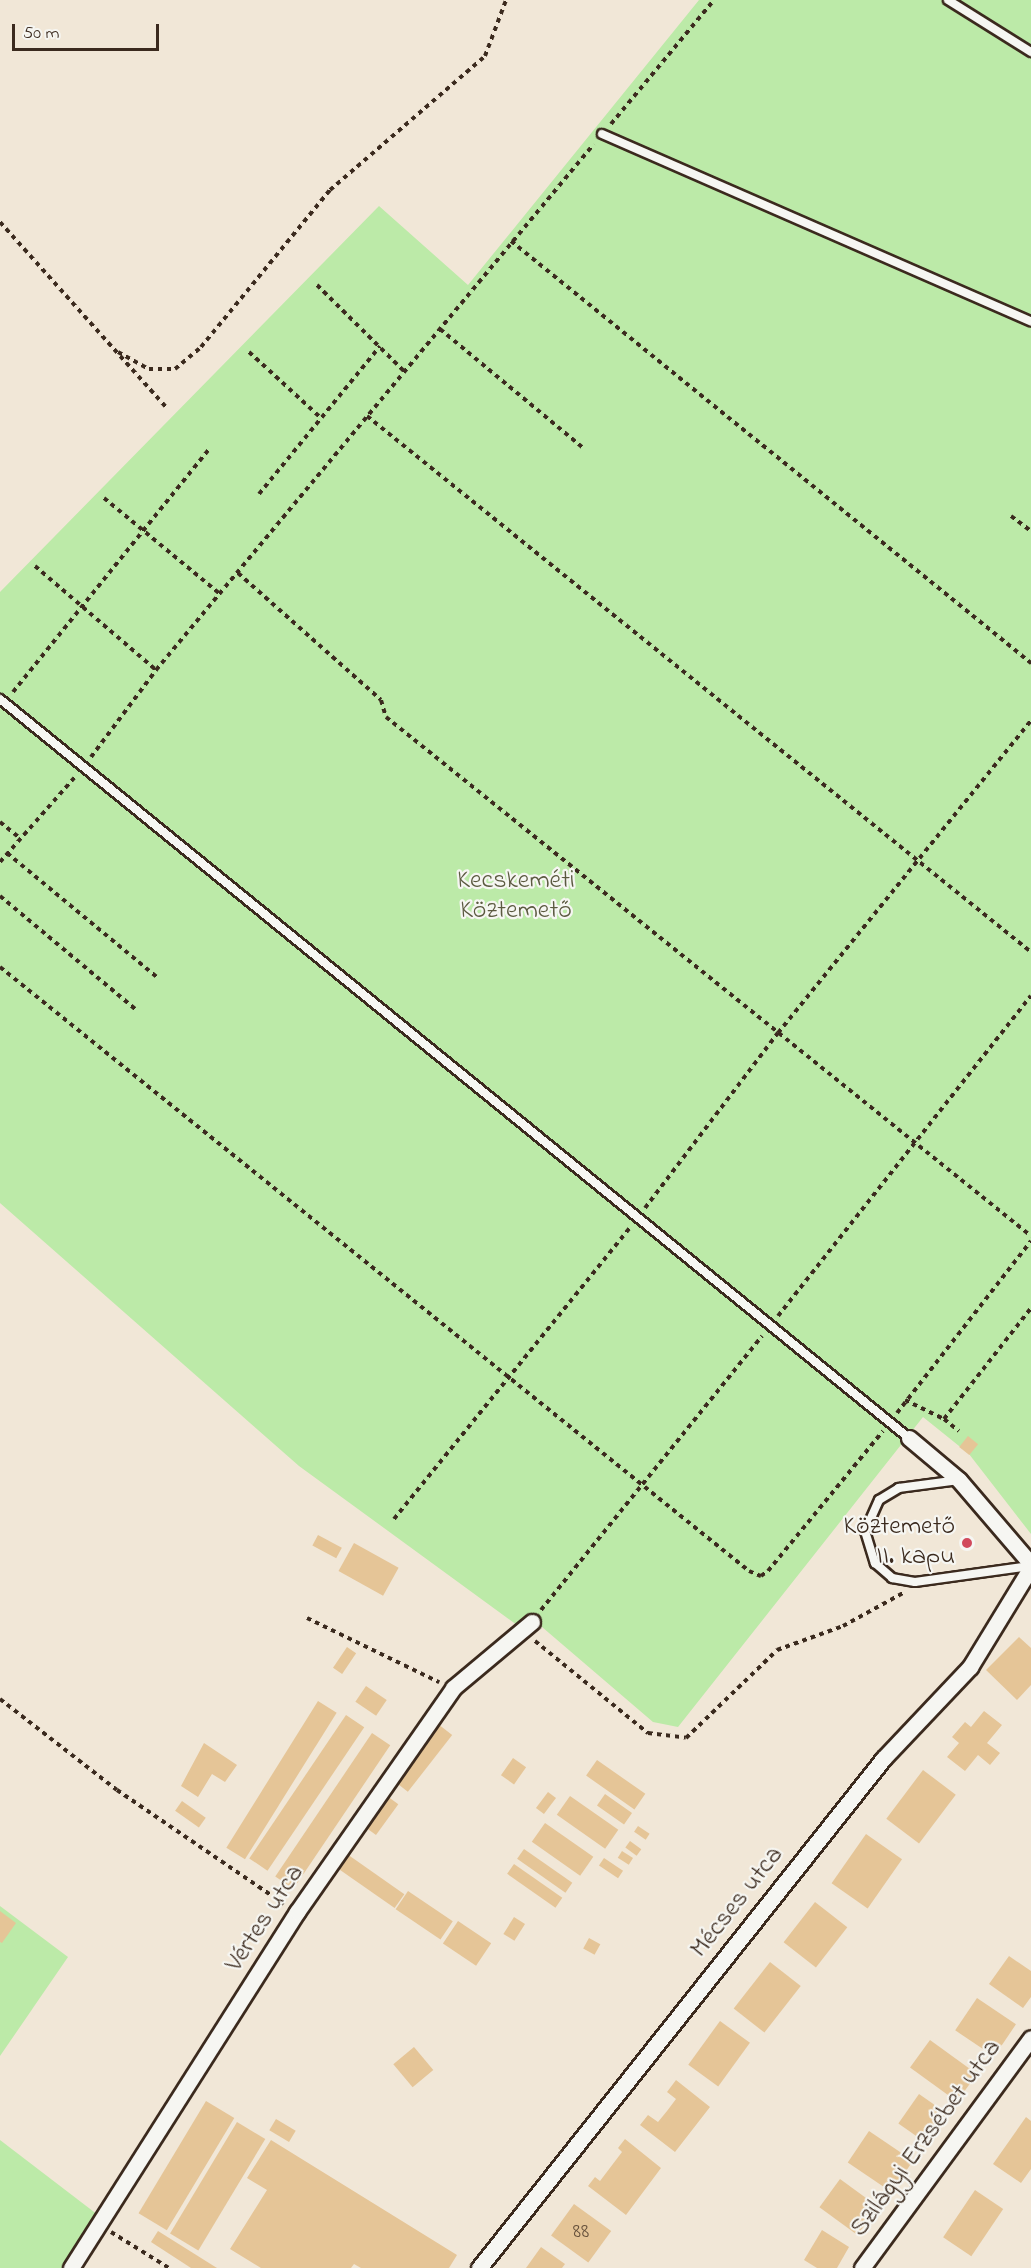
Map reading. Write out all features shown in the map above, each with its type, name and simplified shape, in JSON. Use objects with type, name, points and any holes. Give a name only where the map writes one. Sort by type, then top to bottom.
[{"type":"street","points":[[909,1438],[958,1480],[1031,1565]]},
{"type":"street","name":"Mécses utca","points":[[479,2268],[883,1759],[970,1667],[1031,1565]]},
{"type":"street","name":"Vértes utca","points":[[71,2268],[297,1912],[453,1688],[532,1622]]},
{"type":"street","name":"Szilágyi Erzsébet utca","points":[[862,2268],[1031,2038]]},
{"type":"lane","points":[[948,0],[1031,52]]},
{"type":"lane","points":[[602,134],[1031,321]]},
{"type":"lane","points":[[2,700],[82,770],[639,1217],[909,1438]]},
{"type":"lane","points":[[958,1480],[889,1493],[867,1519],[865,1542],[874,1563],[892,1578],[915,1582],[992,1575],[1031,1565]]},
{"type":"path","points":[[118,352],[149,369],[176,369],[201,347],[330,190],[485,56],[506,0]]},
{"type":"path","points":[[0,862],[82,770],[156,670],[714,0]]},
{"type":"path","points":[[0,222],[168,409]]},
{"type":"path","points":[[511,241],[1031,663]]},
{"type":"path","points":[[317,285],[404,371]]},
{"type":"path","points":[[440,328],[582,447]]},
{"type":"path","points":[[259,494],[380,346]]},
{"type":"path","points":[[249,352],[321,418]]},
{"type":"path","points":[[367,416],[1031,952]]},
{"type":"path","points":[[2,700],[144,531],[210,448]]},
{"type":"path","points":[[104,498],[220,594]]},
{"type":"path","points":[[1011,516],[1031,531]]},
{"type":"path","points":[[35,566],[156,670]]},
{"type":"path","points":[[238,573],[381,700],[386,717],[912,1143],[1031,1236]]},
{"type":"path","points":[[394,1519],[639,1217],[778,1033],[1031,722]]},
{"type":"path","points":[[0,822],[20,838]]},
{"type":"path","points":[[8,853],[158,978]]},
{"type":"path","points":[[0,896],[135,1009]]},
{"type":"path","points":[[0,967],[731,1560],[761,1576],[890,1424],[905,1400],[1031,1241]]},
{"type":"path","points":[[915,1582],[896,1599],[843,1626],[777,1650],[686,1738],[648,1733],[535,1642],[532,1622],[639,1484],[771,1326],[912,1143],[1031,996]]},
{"type":"path","points":[[944,1419],[1031,1308]]},
{"type":"path","points":[[905,1400],[944,1419],[959,1431]]},
{"type":"path","points":[[307,1618],[453,1688]]},
{"type":"path","points":[[0,1699],[117,1790],[297,1912]]},
{"type":"path","points":[[100,2225],[169,2268]]},
{"type":"green space","name":"Kecskeméti Köztemető","points":[[699,0],[1031,0],[1031,1534],[969,1454],[923,1417],[678,1727],[653,1722],[528,1615],[517,1625],[299,1466],[0,1203],[0,592],[379,206],[468,285]]},
{"type":"green space","points":[[0,1906],[68,1957],[0,2056]]},
{"type":"green space","points":[[0,2140],[98,2215],[62,2268],[0,2268]]},
{"type":"building","points":[[968,1436],[978,1444],[969,1455],[959,1447]]},
{"type":"building","points":[[318,1535],[342,1548],[336,1558],[312,1546]]},
{"type":"building","points":[[354,1543],[399,1568],[383,1596],[338,1571]]},
{"type":"building","points":[[1019,1637],[1031,1648],[1031,1685],[1017,1700],[986,1670]]},
{"type":"building","points":[[347,1647],[356,1653],[342,1674],[333,1668]]},
{"type":"building","points":[[366,1686],[387,1700],[376,1716],[355,1702]]},
{"type":"building","points":[[318,1701],[337,1713],[245,1859],[226,1848]]},
{"type":"building","points":[[984,1711],[1002,1725],[987,1743],[1000,1753],[990,1765],[978,1755],[965,1771],[947,1757],[959,1743],[952,1737],[965,1722],[971,1727]]},
{"type":"building","points":[[346,1715],[364,1727],[267,1871],[249,1858]]},
{"type":"building","points":[[438,1724],[452,1735],[408,1792],[394,1781]]},
{"type":"building","points":[[372,1733],[390,1745],[293,1889],[275,1876]]},
{"type":"building","points":[[204,1743],[237,1765],[225,1782],[212,1774],[198,1797],[181,1786]]},
{"type":"building","points":[[513,1758],[526,1767],[514,1784],[501,1775]]},
{"type":"building","points":[[597,1760],[645,1794],[634,1809],[586,1776]]},
{"type":"building","points":[[923,1770],[956,1795],[919,1843],[886,1819]]},
{"type":"building","points":[[548,1792],[556,1798],[544,1814],[536,1808]]},
{"type":"building","points":[[605,1794],[632,1813],[624,1824],[597,1805]]},
{"type":"building","points":[[387,1796],[398,1804],[376,1835],[365,1827]]},
{"type":"building","points":[[570,1796],[618,1830],[605,1849],[557,1815]]},
{"type":"building","points":[[182,1801],[206,1818],[199,1827],[175,1811]]},
{"type":"building","points":[[545,1823],[593,1857],[580,1876],[532,1842]]},
{"type":"building","points":[[638,1826],[650,1834],[646,1840],[634,1832]]},
{"type":"building","points":[[866,1834],[902,1859],[868,1908],[832,1883]]},
{"type":"building","points":[[630,1841],[641,1849],[637,1856],[625,1847]]},
{"type":"building","points":[[524,1849],[572,1883],[565,1893],[517,1859]]},
{"type":"building","points":[[622,1851],[633,1858],[629,1865],[618,1858]]},
{"type":"building","points":[[347,1854],[404,1894],[395,1908],[337,1868]]},
{"type":"building","points":[[604,1858],[623,1871],[618,1878],[599,1865]]},
{"type":"building","points":[[514,1864],[562,1898],[555,1908],[507,1874]]},
{"type":"building","points":[[408,1891],[453,1921],[440,1939],[396,1909]]},
{"type":"building","points":[[815,1902],[847,1927],[816,1967],[784,1942]]},
{"type":"building","points":[[0,1911],[16,1923],[2,1943],[0,1942]]},
{"type":"building","points":[[514,1917],[525,1924],[514,1941],[503,1934]]},
{"type":"building","points":[[458,1921],[491,1943],[476,1966],[443,1943]]},
{"type":"building","points":[[589,1938],[600,1944],[595,1955],[583,1948]]},
{"type":"building","points":[[1009,1956],[1031,1971],[1031,1997],[1023,2008],[989,1984]]},
{"type":"building","points":[[770,1962],[801,1986],[764,2033],[734,2008]]},
{"type":"building","points":[[977,1998],[1016,2024],[994,2057],[955,2030]]},
{"type":"building","points":[[720,2021],[750,2043],[718,2086],[688,2065]]},
{"type":"building","points":[[930,2040],[977,2074],[957,2102],[910,2068]]},
{"type":"building","points":[[414,2047],[433,2070],[413,2087],[393,2064]]},
{"type":"building","points":[[676,2080],[710,2107],[675,2152],[640,2125],[648,2115],[658,2122],[667,2111],[676,2099],[667,2092]]},
{"type":"building","points":[[919,2094],[948,2114],[927,2144],[898,2123]]},
{"type":"building","points":[[206,2101],[234,2118],[167,2230],[139,2213]]},
{"type":"building","points":[[1026,2117],[1031,2121],[1031,2169],[1021,2183],[993,2164]]},
{"type":"building","points":[[276,2119],[296,2131],[289,2142],[269,2130]]},
{"type":"building","points":[[237,2122],[265,2139],[198,2250],[170,2233]]},
{"type":"building","points":[[869,2131],[913,2161],[892,2192],[848,2163]]},
{"type":"building","points":[[625,2139],[661,2168],[626,2215],[588,2186],[595,2177],[600,2181],[622,2152],[618,2148]]},
{"type":"building","points":[[271,2140],[457,2255],[449,2268],[361,2268],[354,2264],[351,2268],[261,2268],[230,2249],[267,2190],[247,2178]]},
{"type":"building","points":[[840,2179],[878,2207],[857,2235],[819,2207]]},
{"type":"building","points":[[975,2190],[1003,2209],[971,2256],[943,2237]]},
{"type":"building","points":[[574,2204],[611,2231],[588,2263],[551,2236]]},
{"type":"building","points":[[822,2230],[849,2247],[837,2268],[817,2268],[804,2260]]},
{"type":"building","points":[[158,2231],[217,2268],[191,2268],[151,2242]]},
{"type":"building","points":[[541,2247],[565,2264],[562,2268],[526,2268]]},
{"type":"place","name":"Köztemető II. kapu","points":[[967,1543]]}]
